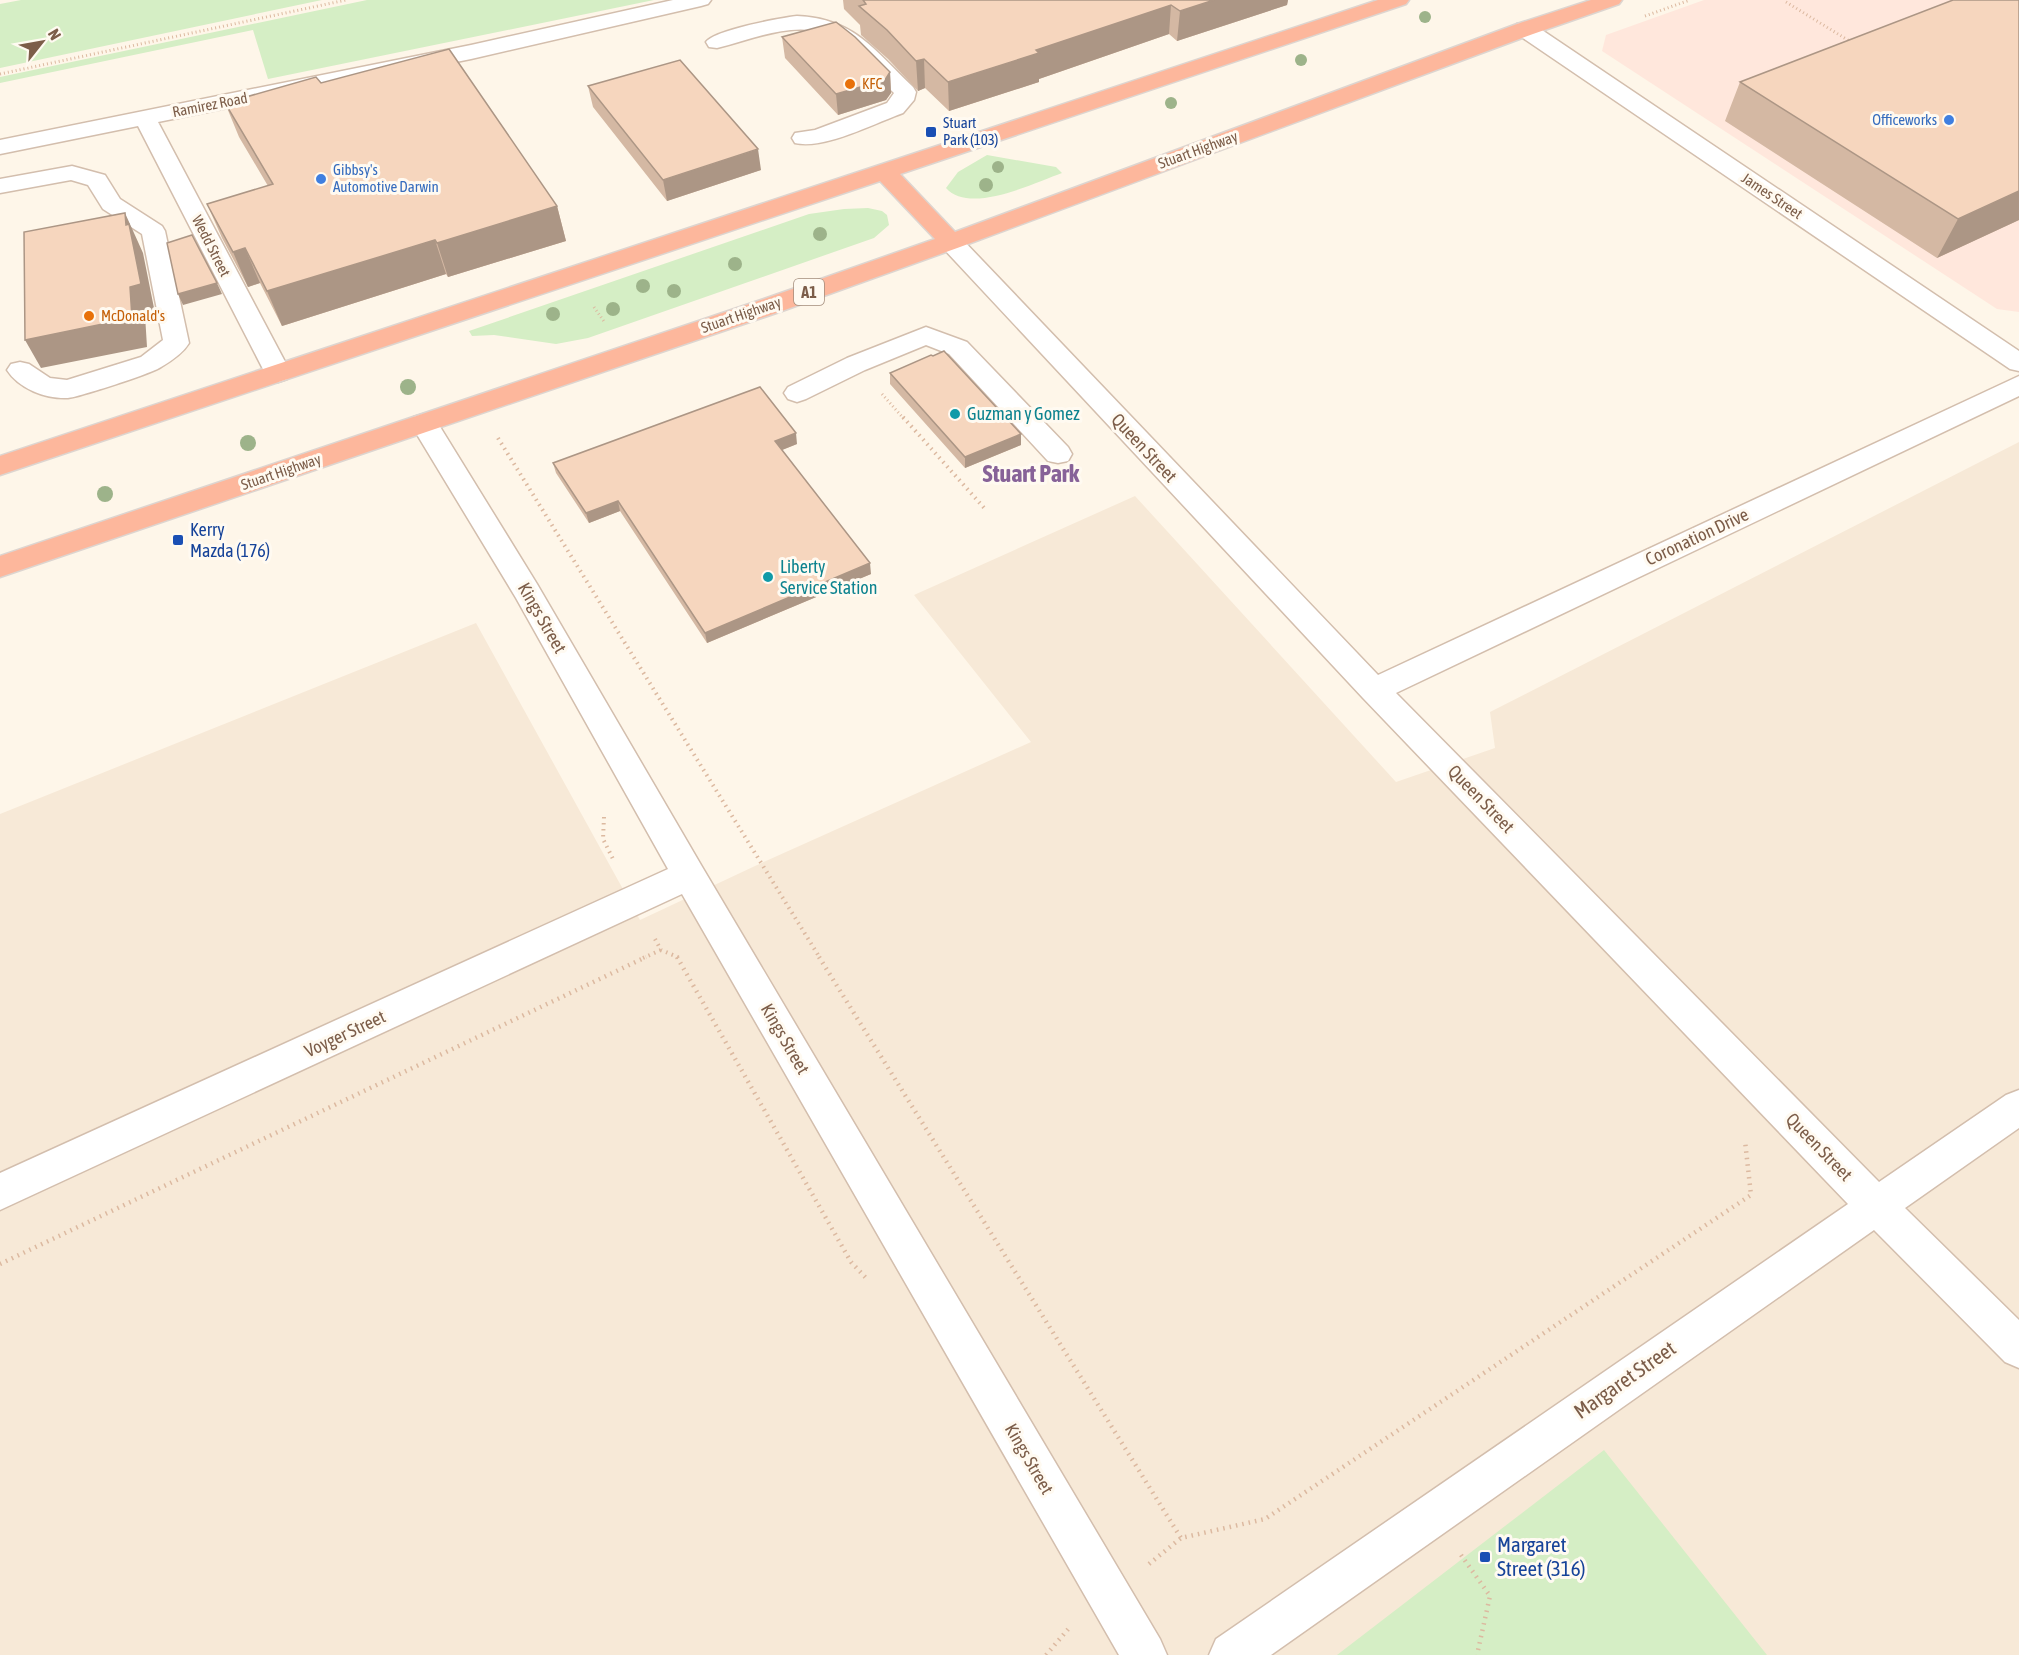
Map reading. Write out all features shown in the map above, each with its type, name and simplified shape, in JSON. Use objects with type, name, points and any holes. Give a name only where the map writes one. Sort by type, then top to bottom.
[{"type":"highway","points":[[0,466],[886,173],[1400,0]]},
{"type":"highway","name":"Stuart Highway","points":[[0,567],[773,305],[951,242],[1525,29],[1612,0]]},
{"type":"highway","points":[[886,173],[951,242]]},
{"type":"street","name":"Ramirez Road","points":[[0,147],[471,52],[701,0]]},
{"type":"street","points":[[720,46],[790,22],[809,23],[844,33],[905,92],[903,100],[895,108],[819,136],[803,138]]},
{"type":"street","name":"James Street","points":[[1525,29],[2019,363]]},
{"type":"street","name":"Wedd Street","points":[[145,118],[278,373]]},
{"type":"street","points":[[0,186],[72,173],[96,180],[111,204],[153,231],[176,343],[150,363],[68,388],[43,386],[20,370]]},
{"type":"street","name":"Queen Street","points":[[951,242],[1374,690],[1875,1205],[2019,1348]]},
{"type":"street","points":[[945,345],[865,374],[797,393],[856,364],[926,335],[945,345],[958,348],[1058,454]]},
{"type":"street","name":"Coronation Drive","points":[[1374,690],[2019,385]]},
{"type":"street","name":"Kings Street","points":[[424,423],[527,592],[689,875],[1144,1655]]},
{"type":"street","name":"Voyger Street","points":[[0,1192],[689,875]]},
{"type":"street","name":"Margaret Street","points":[[1232,1655],[1875,1205],[2019,1107]]},
{"type":"path","points":[[0,74],[346,0]]},
{"type":"path","points":[[1786,2],[1844,36],[1856,46]]},
{"type":"path","points":[[865,374],[986,510]]},
{"type":"path","points":[[493,429],[592,593],[1181,1538],[1265,1519],[1751,1195],[1744,1134]]},
{"type":"path","points":[[0,1264],[661,950]]},
{"type":"path","points":[[1477,1655],[1490,1596]]},
{"type":"shaded area","points":[[1704,0],[1996,0],[2019,12],[2019,312],[1997,309],[1602,51],[1606,35]]},
{"type":"shaded area","points":[[2019,442],[2019,1655],[0,1655],[0,814],[476,623],[640,920],[1031,742],[914,595],[1135,496],[1396,782],[1495,748],[1490,712]]},
{"type":"green space","points":[[21,0],[322,0],[0,68],[0,4]]},
{"type":"green space","points":[[367,0],[654,0],[268,79],[253,30],[0,83],[0,77]]},
{"type":"green space","points":[[987,155],[1056,167],[1062,173],[986,198],[957,196],[946,188],[958,172]]},
{"type":"green space","points":[[868,208],[882,211],[887,215],[889,225],[874,238],[588,338],[556,344],[494,335],[472,336],[469,331],[809,214]]},
{"type":"green space","points":[[1604,1450],[1767,1655],[1337,1655]]},
{"type":"building","points":[[863,0],[1214,0],[1180,11],[1171,5],[1036,50],[1039,53],[948,82],[924,59],[916,61],[887,30],[859,6],[866,4]]},
{"type":"building","points":[[1953,0],[2019,0],[2019,191],[1958,219],[1740,82]]},
{"type":"building","points":[[836,22],[855,37],[890,72],[885,80],[836,94],[782,37]]},
{"type":"building","points":[[449,49],[557,206],[267,291],[245,248],[233,252],[207,204],[273,184],[225,103],[316,77],[321,83]]},
{"type":"building","points":[[680,60],[758,149],[663,180],[588,86]]},
{"type":"building","points":[[125,213],[141,284],[130,287],[132,318],[25,340],[24,232]]},
{"type":"building","points":[[192,235],[217,283],[178,294],[167,243]]},
{"type":"building","name":"Guzman y Gomez","points":[[944,351],[1021,434],[965,457],[890,373]]},
{"type":"building","points":[[760,387],[796,433],[775,441],[870,563],[705,633],[618,501],[586,513],[553,463]]},
{"type":"place","name":"KFC","points":[[850,84]]},
{"type":"place","name":"Officeworks","points":[[1949,120]]},
{"type":"place","name":"Stuart Park (103)","points":[[931,132]]},
{"type":"place","name":"Gibbsy's Automotive Darwin","points":[[321,179]]},
{"type":"place","name":"McDonald's","points":[[89,316]]},
{"type":"place","name":"Guzman y Gomez","points":[[955,414]]},
{"type":"place","name":"Kerry Mazda (176)","points":[[178,540]]},
{"type":"place","name":"Liberty Service Station","points":[[768,577]]},
{"type":"place","name":"Margaret Street (316)","points":[[1485,1557]]},
{"type":"district","name":"Stuart Park","points":[[1031,474]]}]
